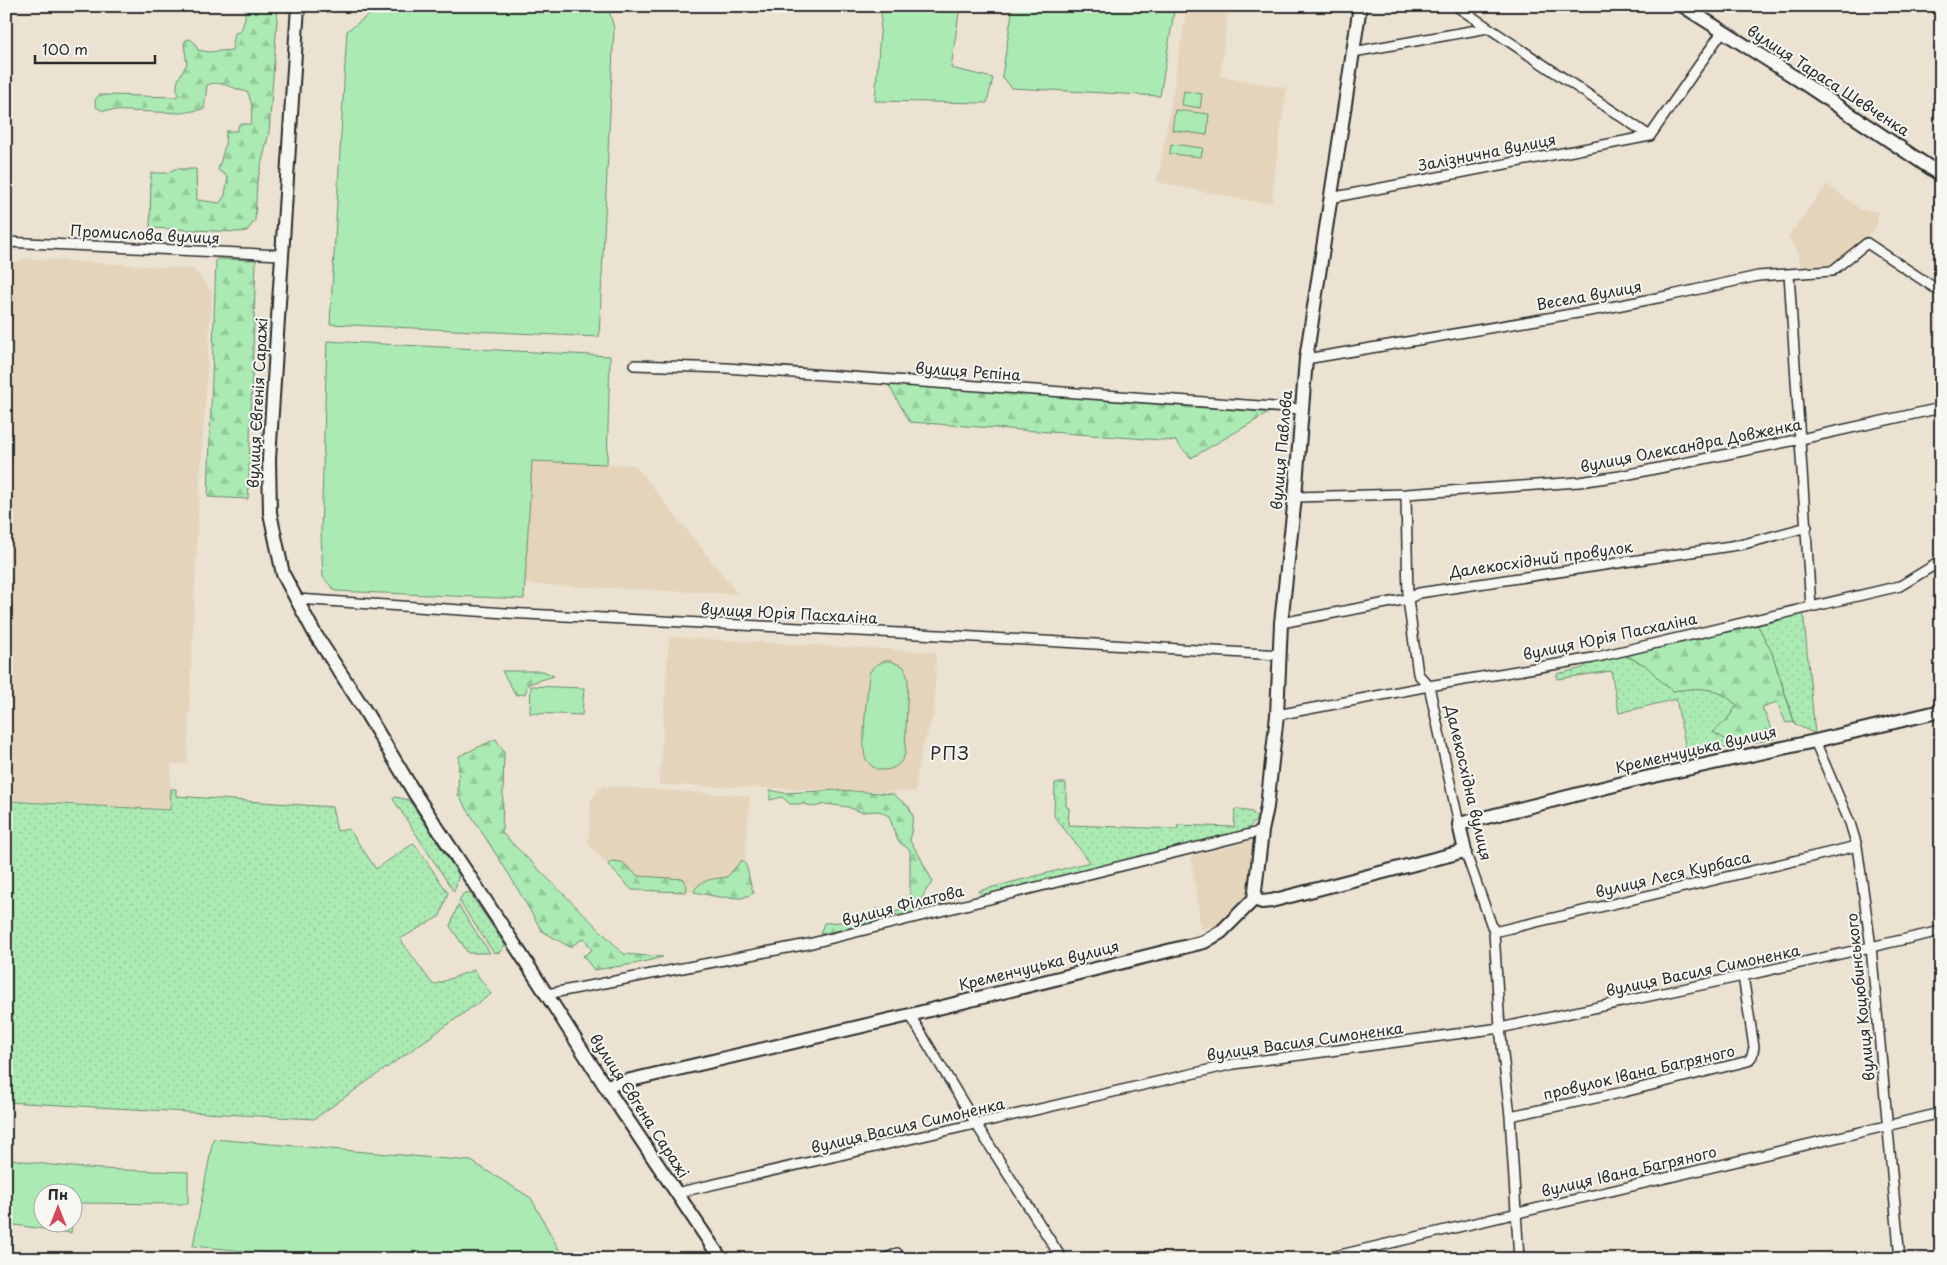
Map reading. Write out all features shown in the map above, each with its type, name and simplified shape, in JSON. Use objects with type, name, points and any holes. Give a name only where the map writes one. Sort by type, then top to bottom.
[{"type":"street","name":"вулиця Євгенія Саражі","points":[[298,6],[269,459],[270,513],[284,574],[315,634],[362,706],[415,794],[532,971]]},
{"type":"street","name":"вулиця Павлова","points":[[1254,899],[1277,715],[1281,623],[1295,497],[1306,359],[1360,6]]},
{"type":"street","points":[[1456,6],[1650,136]]},
{"type":"street","name":"вулиця Тараса Шевченка","points":[[1683,6],[1793,76],[1941,175]]},
{"type":"street","points":[[1353,52],[1488,28]]},
{"type":"street","name":"вулиця Тараса Шевченка","points":[[1650,136],[1722,32]]},
{"type":"street","name":"Залізнична вулиця","points":[[1330,198],[1650,136]]},
{"type":"street","name":"Промислова вулиця","points":[[6,242],[282,255]]},
{"type":"street","name":"Весела вулиця","points":[[1306,359],[1601,309],[1758,276],[1832,272],[1867,243],[1941,292]]},
{"type":"street","points":[[1789,274],[1811,608]]},
{"type":"street","name":"вулиця Рєпіна","points":[[634,365],[726,368],[1301,409]]},
{"type":"street","name":"вулиця Олександра Довженка","points":[[1295,497],[1406,494],[1587,481],[1800,439],[1941,408]]},
{"type":"street","name":"Далекосхідна вулиця","points":[[1406,494],[1408,599],[1418,674],[1429,686],[1465,851],[1494,932],[1500,1028],[1510,1116],[1519,1259]]},
{"type":"street","name":"Далекосхідний провулок","points":[[1281,623],[1408,599],[1419,593],[1744,544],[1806,527]]},
{"type":"street","name":"вулиця Юрія Пасхаліна","points":[[1277,715],[1429,686],[1593,658],[1811,608],[1900,586],[1941,561]]},
{"type":"street","name":"вулиця Юрія Пасхаліна","points":[[297,599],[506,613],[958,636],[1280,655]]},
{"type":"street","name":"Кременчуцька вулиця","points":[[1459,824],[1631,781],[1815,741],[1941,711]]},
{"type":"street","name":"вулиця Коцюбинського","points":[[1815,741],[1850,823],[1857,846],[1871,947],[1900,1259]]},
{"type":"street","name":"вулиця Філатова","points":[[547,994],[808,944],[1262,830]]},
{"type":"street","name":"вулиця Леся Курбаса","points":[[1494,932],[1857,846]]},
{"type":"street","points":[[1254,899],[1262,902],[1271,901],[1465,851]]},
{"type":"street","name":"Кременчуцька вулиця","points":[[605,1086],[910,1015],[1204,942],[1221,932],[1254,899]]},
{"type":"street","name":"вулиця Василя Симоненка","points":[[676,1193],[1234,1064],[1500,1028],[1941,931]]},
{"type":"street","name":"вулиця Євгена Саражі","points":[[532,971],[605,1086],[721,1259]]},
{"type":"street","name":"провулок Івана Багряного","points":[[1510,1116],[1633,1090],[1748,1061],[1752,1056],[1754,1047],[1743,976]]},
{"type":"street","points":[[910,1015],[976,1124],[1062,1259]]},
{"type":"street","name":"вулиця Івана Багряного","points":[[1323,1259],[1941,1113]]},
{"type":"street","points":[[885,1259],[896,1253]]},
{"type":"shaded area","points":[[1187,6],[1229,6],[1220,76],[1287,88],[1272,202],[1261,203],[1156,182],[1160,169]]},
{"type":"shaded area","points":[[1827,184],[1861,210],[1878,212],[1877,226],[1867,236],[1867,243],[1832,271],[1803,273],[1796,249],[1788,237]]},
{"type":"shaded area","points":[[23,258],[194,269],[212,292],[198,517],[187,764],[171,764],[170,809],[6,800],[6,260],[17,262]]},
{"type":"shaded area","points":[[532,460],[635,465],[738,594],[525,584]]},
{"type":"shaded area","points":[[669,637],[936,652],[934,713],[921,752],[915,792],[659,785]]},
{"type":"shaded area","points":[[603,786],[750,796],[743,893],[632,890],[588,844],[591,799]]},
{"type":"shaded area","points":[[1252,841],[1251,884],[1247,896],[1235,914],[1221,925],[1201,929],[1191,856]]},
{"type":"green space","points":[[245,6],[278,6],[269,133],[257,182],[255,220],[247,231],[237,232],[150,228],[151,173],[168,173],[174,169],[196,169],[197,200],[220,203],[225,195],[228,177],[218,170],[225,146],[226,131],[237,131],[239,124],[251,124],[252,106],[248,92],[212,83],[207,85],[204,109],[182,113],[101,110],[96,107],[95,100],[99,95],[175,97],[179,95],[177,83],[187,64],[184,44],[186,40],[190,39],[195,43],[198,50],[209,52],[232,50],[235,33],[241,31],[245,18]]},
{"type":"green space","points":[[381,6],[608,6],[614,29],[599,337],[330,324],[347,31]]},
{"type":"green space","points":[[882,6],[960,6],[951,68],[993,78],[987,103],[875,101]]},
{"type":"green space","points":[[1013,6],[1175,6],[1160,96],[1012,88],[1002,76]]},
{"type":"green space","points":[[1184,91],[1202,94],[1200,108],[1182,105]]},
{"type":"green space","points":[[1175,110],[1209,114],[1207,135],[1172,130]]},
{"type":"green space","points":[[1171,144],[1203,148],[1201,157],[1170,154]]},
{"type":"green space","points":[[216,259],[256,260],[248,499],[208,497]]},
{"type":"green space","points":[[327,341],[610,356],[607,464],[532,461],[524,599],[335,591],[323,577],[321,533]]},
{"type":"green space","points":[[885,379],[1277,408],[1191,458],[1175,441],[910,422]]},
{"type":"green space","points":[[1803,609],[1815,734],[1795,724],[1772,653],[1755,620]]},
{"type":"green space","points":[[1755,620],[1772,653],[1794,722],[1786,723],[1777,702],[1762,707],[1772,730],[1773,739],[1736,746],[1713,732],[1727,720],[1737,705],[1722,694],[1707,689],[1673,691],[1645,665],[1618,652]]},
{"type":"green space","points":[[1618,652],[1645,665],[1673,691],[1707,689],[1722,694],[1737,705],[1727,720],[1714,732],[1736,746],[1687,754],[1676,699],[1619,713],[1611,671],[1557,679],[1557,674],[1583,668],[1593,658]]},
{"type":"green space","points":[[884,661],[891,661],[904,667],[908,679],[905,754],[902,760],[893,768],[881,770],[870,765],[866,759],[864,753],[864,731],[869,674],[873,667]]},
{"type":"green space","points":[[502,671],[543,671],[554,676],[528,684],[525,694],[516,695]]},
{"type":"green space","points":[[531,686],[584,688],[582,715],[530,713]]},
{"type":"green space","points":[[496,739],[504,752],[502,833],[624,954],[663,957],[634,964],[594,970],[583,956],[592,950],[584,938],[570,947],[542,931],[510,876],[458,795],[459,756]]},
{"type":"green space","points":[[1055,783],[1066,783],[1066,806],[1069,808],[1068,825],[1177,829],[1178,825],[1234,827],[1235,809],[1252,812],[1257,819],[1246,831],[984,897],[978,891],[1090,862],[1054,816]]},
{"type":"green space","points":[[171,789],[176,789],[176,796],[332,807],[337,831],[349,829],[376,869],[414,843],[448,893],[440,916],[400,939],[433,985],[474,970],[491,994],[314,1119],[6,1102],[6,801],[170,810]]},
{"type":"green space","points":[[770,790],[783,793],[839,790],[893,794],[909,807],[913,816],[910,841],[933,882],[926,890],[916,913],[902,917],[892,913],[910,907],[910,850],[898,841],[889,816],[879,811],[861,812],[848,807],[825,804],[815,807],[804,804],[790,804],[782,797],[770,800]]},
{"type":"green space","points":[[395,797],[409,800],[459,875],[454,892],[393,799]]},
{"type":"green space","points":[[742,860],[745,863],[754,893],[742,898],[719,897],[694,892],[699,884],[703,882],[727,877]]},
{"type":"green space","points":[[611,861],[622,862],[638,876],[684,879],[687,887],[686,892],[632,890],[608,865]]},
{"type":"green space","points":[[469,892],[505,945],[500,952],[494,953],[459,901],[463,894]]},
{"type":"green space","points":[[458,905],[490,953],[468,953],[450,926]]},
{"type":"green space","points":[[878,908],[880,922],[820,934],[824,923],[876,920]]},
{"type":"green space","points":[[213,1139],[471,1161],[531,1198],[564,1259],[327,1259],[193,1246]]},
{"type":"green space","points":[[6,1158],[74,1167],[188,1172],[188,1204],[82,1203],[82,1182],[32,1182],[32,1227],[6,1222]]},
{"type":"railway","points":[[1927,6],[1941,19]]},
{"type":"district","name":"РПЗ","points":[[950,754]]}]
